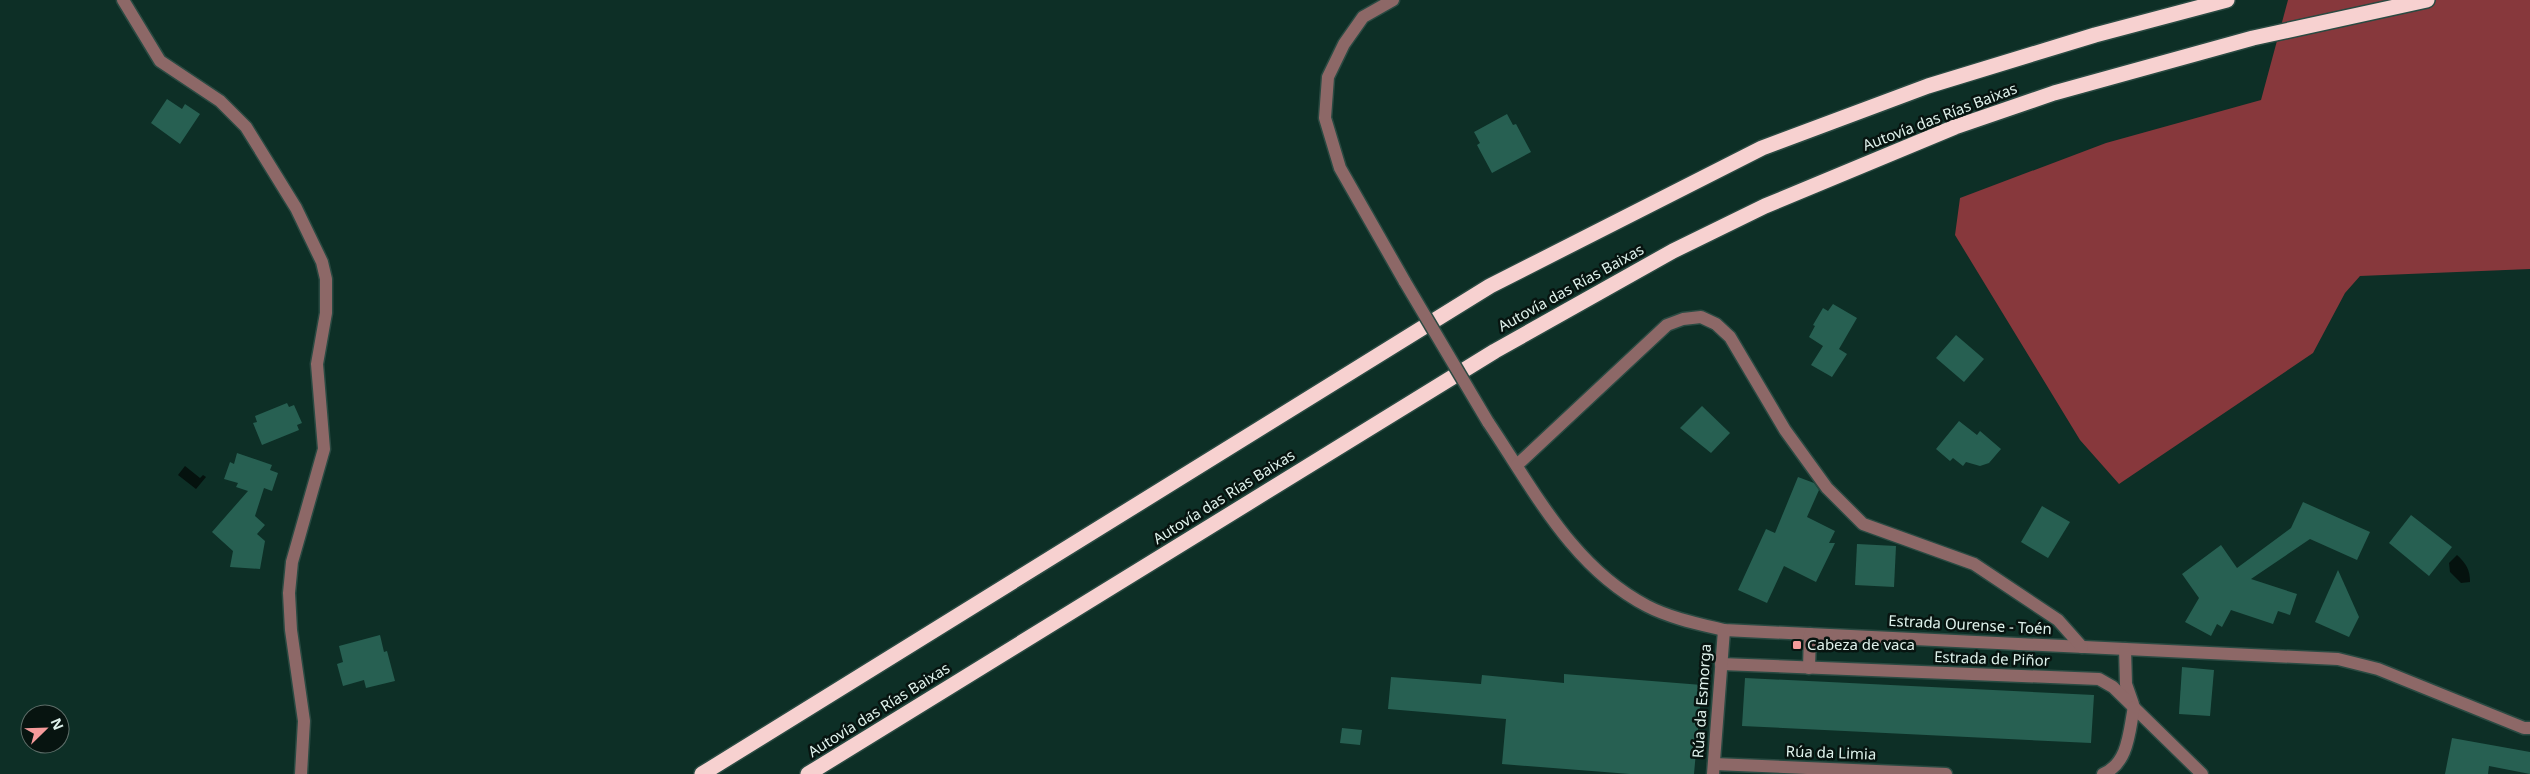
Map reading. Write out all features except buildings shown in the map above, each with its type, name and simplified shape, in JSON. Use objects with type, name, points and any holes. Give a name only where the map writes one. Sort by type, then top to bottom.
[{"type":"highway","name":"Autovía das Rías Baixas","points":[[702,774],[1499,281],[1762,148],[1928,86],[2095,35],[2227,0]]},
{"type":"highway","name":"Autovía das Rías Baixas","points":[[808,774],[1495,351],[1673,251],[1765,206],[1955,127],[2054,93],[2253,38],[2427,0]]},
{"type":"street","points":[[123,0],[160,61],[220,101],[246,127],[296,208],[318,254],[326,279],[326,313],[317,364],[324,449],[292,562],[289,593],[291,630],[304,722],[301,774]]},
{"type":"street","name":"Estrada Ourense - Toén","points":[[1393,0],[1363,17],[1344,44],[1328,77],[1325,118],[1340,168],[1488,422],[1569,544],[1607,581],[1648,607],[1724,630],[2338,659],[2378,669],[2524,728],[2530,728]]},
{"type":"street","points":[[1516,465],[1666,325],[1683,319],[1701,318],[1716,324],[1730,337],[1790,437],[1827,488],[1864,524],[1974,564],[2058,620],[2082,647]]},
{"type":"street","name":"Rúa da Esmorga","points":[[1714,769],[1724,630]]},
{"type":"street","points":[[1809,668],[1810,634]]},
{"type":"street","points":[[2103,774],[2123,758],[2134,706],[2126,684],[2125,649]]},
{"type":"street","name":"Estrada de Piñor","points":[[1721,664],[2099,679],[2113,686],[2202,774]]},
{"type":"street","name":"Rúa da Limia","points":[[1714,769],[1946,774]]},
{"type":"shaded area","points":[[2288,0],[2530,0],[2530,269],[2360,276],[2345,293],[2313,353],[2119,484],[2080,440],[1955,235],[1960,198],[2106,143],[2261,100]]},
{"type":"shaded area","points":[[185,466],[200,478],[203,475],[206,477],[196,489],[178,475]]},
{"type":"shaded area","points":[[2457,555],[2467,567],[2470,582],[2461,583],[2450,572],[2449,563]]},
{"type":"place","name":"Cabeza de vaca","points":[[1797,645]]}]
